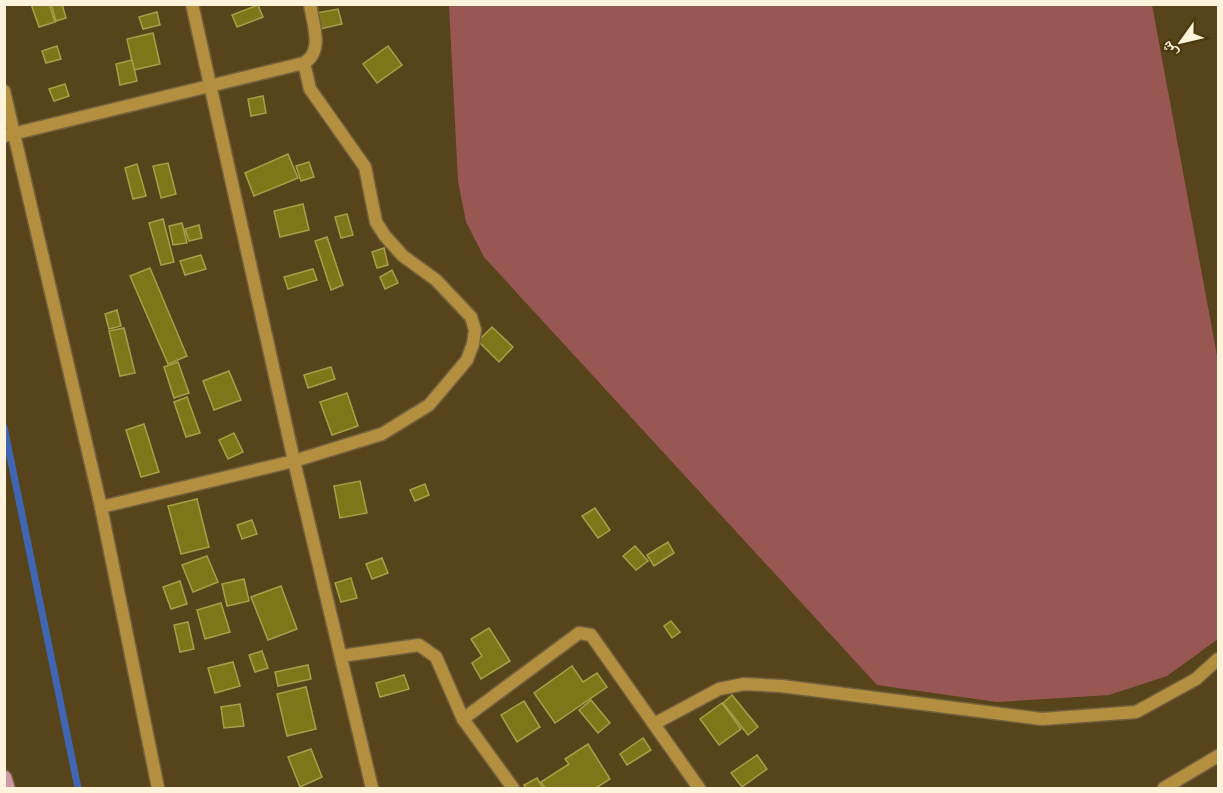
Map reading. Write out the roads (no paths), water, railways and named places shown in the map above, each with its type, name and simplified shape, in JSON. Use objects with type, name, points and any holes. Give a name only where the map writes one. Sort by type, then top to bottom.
[{"type":"main road","points":[[4,778],[7,789]]},
{"type":"street","points":[[192,4],[294,460],[372,789]]},
{"type":"street","points":[[9,135],[304,63],[312,59],[316,51],[310,4]]},
{"type":"street","points":[[101,507],[294,460],[382,434],[429,405],[467,360],[473,344],[474,330],[471,317],[435,280],[403,256],[376,222],[365,167],[310,89],[304,63]]},
{"type":"street","points":[[4,91],[9,135],[101,507],[158,789]]},
{"type":"street","points":[[464,719],[579,633],[585,632],[591,635],[699,789]]},
{"type":"street","points":[[342,656],[419,645],[428,649],[436,657],[464,719],[513,789]]},
{"type":"street","points":[[654,724],[719,689],[744,684],[781,686],[1042,719],[1136,712],[1196,679],[1218,659]]},
{"type":"street","points":[[1164,789],[1218,756]]},
{"type":"waterway","points":[[4,427],[78,788]]}]
